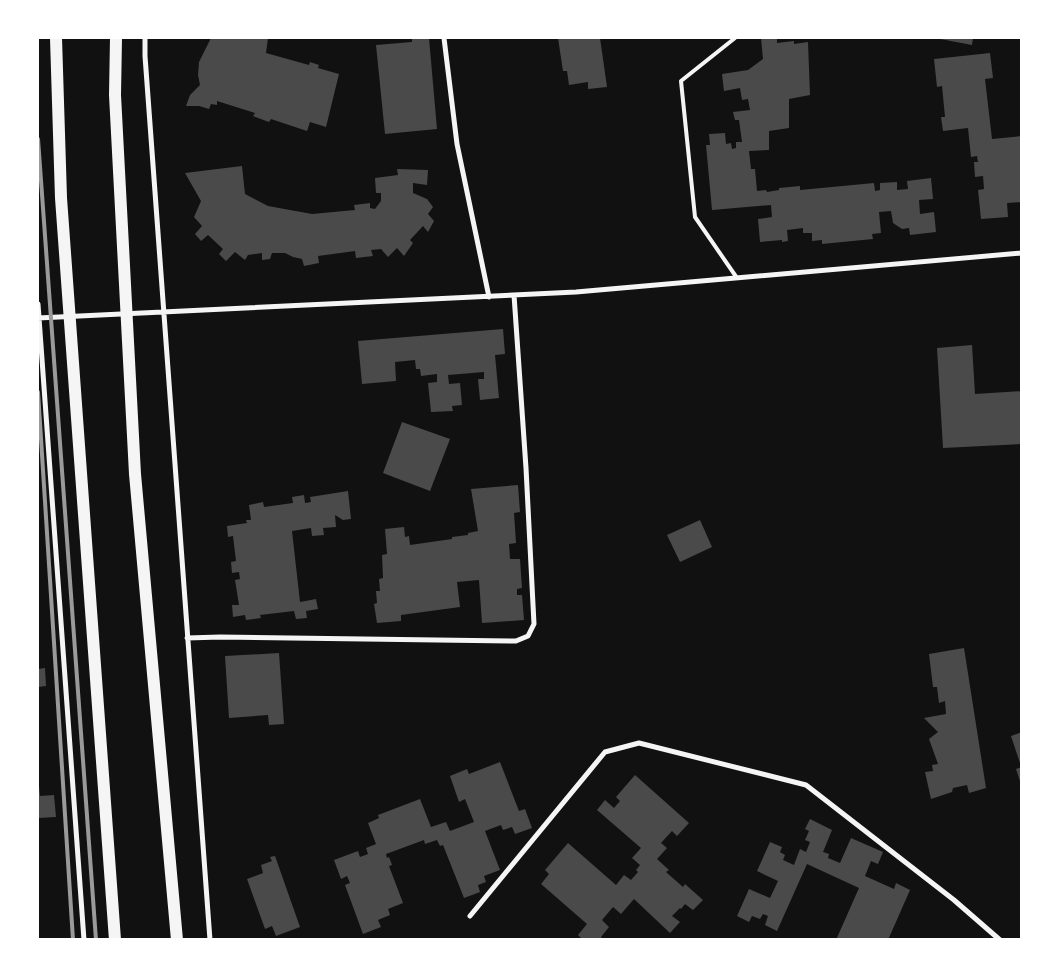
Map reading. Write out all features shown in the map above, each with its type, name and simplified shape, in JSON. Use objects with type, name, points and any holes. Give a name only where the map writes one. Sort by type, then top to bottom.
[{"type":"main road","points":[[56,38],[62,208],[115,940]]},
{"type":"main road","points":[[116,38],[115,95],[135,474],[177,940]]},
{"type":"street","points":[[145,38],[163,313],[210,940]]},
{"type":"street","points":[[444,38],[457,144],[489,297]]},
{"type":"street","points":[[38,318],[489,297],[1022,253]]},
{"type":"street","points":[[187,638],[516,641],[528,636],[534,624],[514,295]]},
{"type":"street","points":[[38,304],[84,940]]},
{"type":"street","points":[[470,916],[605,752],[639,743],[806,785],[954,900],[1000,940]]},
{"type":"lane","points":[[735,38],[681,81],[694,218],[737,278]]},
{"type":"building","points":[[211,38],[268,38],[266,53],[309,65],[310,62],[319,65],[318,68],[339,74],[326,127],[310,122],[307,131],[271,119],[269,122],[253,116],[255,113],[217,101],[217,105],[211,104],[209,109],[199,106],[186,106],[190,95],[200,85],[198,75],[199,62]]},
{"type":"building","points":[[412,38],[429,38],[437,129],[385,134],[376,45],[412,42]]},
{"type":"building","points":[[558,38],[600,38],[607,87],[588,89],[588,82],[569,85],[567,71],[563,71]]},
{"type":"building","points":[[761,38],[777,38],[777,43],[794,41],[794,44],[808,42],[810,95],[789,99],[789,128],[769,131],[769,150],[749,151],[751,169],[755,169],[757,191],[766,190],[767,192],[779,190],[779,188],[800,186],[800,190],[874,183],[875,191],[880,190],[880,183],[897,182],[897,190],[908,189],[907,181],[931,178],[933,199],[919,200],[920,214],[934,212],[936,232],[910,235],[909,228],[902,229],[893,223],[891,211],[879,212],[881,233],[872,234],[873,239],[822,244],[822,240],[812,241],[812,233],[803,233],[803,228],[787,230],[788,241],[760,242],[758,219],[772,217],[771,205],[712,210],[706,145],[710,145],[709,134],[725,133],[726,144],[731,143],[732,149],[736,148],[736,142],[742,142],[739,120],[735,120],[733,112],[750,110],[748,99],[742,100],[740,88],[724,91],[722,74],[748,70],[763,59]]},
{"type":"building","points":[[935,38],[973,38],[972,45]]},
{"type":"building","points":[[990,53],[993,78],[985,79],[992,139],[1022,136],[1022,202],[1007,203],[1008,217],[981,219],[978,190],[984,189],[983,176],[975,177],[974,162],[978,162],[977,156],[971,157],[968,128],[943,131],[941,117],[945,117],[942,86],[937,87],[934,59]]},
{"type":"building","points":[[242,166],[245,194],[268,206],[312,214],[355,210],[354,205],[370,203],[370,208],[375,209],[381,201],[381,193],[376,193],[375,178],[398,175],[397,169],[428,170],[427,185],[413,183],[413,193],[427,199],[433,207],[428,214],[434,221],[428,232],[423,226],[410,240],[413,243],[404,256],[397,248],[388,257],[381,249],[371,250],[373,256],[356,258],[355,251],[318,256],[319,263],[304,266],[302,259],[285,253],[272,253],[270,259],[262,260],[262,253],[248,255],[245,260],[235,252],[226,261],[219,254],[223,249],[208,235],[201,241],[195,234],[202,226],[194,217],[201,201],[185,173]]},
{"type":"building","points":[[503,329],[505,354],[495,355],[499,398],[480,400],[478,379],[484,379],[484,372],[448,375],[449,384],[460,383],[462,405],[452,406],[453,411],[431,412],[428,383],[437,382],[437,374],[421,376],[420,369],[416,369],[415,360],[395,362],[396,381],[362,384],[358,341]]},
{"type":"building","points":[[972,345],[975,394],[1022,391],[1022,444],[943,448],[937,348]]},
{"type":"building","points":[[402,422],[450,439],[430,491],[383,473]]},
{"type":"building","points":[[518,485],[520,512],[514,513],[516,543],[509,544],[510,559],[520,559],[522,588],[517,589],[517,595],[522,595],[524,620],[482,623],[479,580],[457,582],[460,607],[401,615],[401,621],[377,623],[374,604],[377,603],[376,591],[380,591],[379,579],[383,578],[382,555],[387,554],[385,529],[404,527],[405,537],[409,536],[410,545],[468,535],[468,533],[478,531],[471,489]]},
{"type":"building","points":[[348,491],[351,519],[343,520],[335,515],[336,527],[323,528],[324,535],[312,536],[311,528],[292,531],[300,602],[316,599],[318,609],[306,611],[307,618],[296,619],[294,611],[260,615],[261,618],[246,620],[245,615],[233,617],[232,605],[239,605],[235,580],[240,579],[239,572],[232,573],[231,562],[236,561],[233,536],[228,537],[227,526],[247,523],[246,520],[251,520],[249,505],[263,502],[264,507],[293,503],[292,497],[304,495],[305,503],[311,502],[310,497]]},
{"type":"building","points":[[700,520],[712,547],[680,562],[667,535]]},
{"type":"building","points":[[964,648],[986,788],[969,793],[967,785],[953,788],[952,792],[931,799],[925,772],[933,771],[932,765],[938,764],[929,739],[938,732],[924,718],[946,714],[945,701],[939,703],[937,687],[933,687],[929,654]]},
{"type":"building","points":[[279,653],[284,724],[269,725],[268,715],[229,718],[225,656]]},
{"type":"building","points":[[45,668],[46,686],[38,687],[38,669]]},
{"type":"building","points":[[1022,732],[1022,766],[1021,766],[1011,736]]},
{"type":"building","points":[[500,762],[519,811],[525,809],[532,828],[515,834],[512,827],[503,830],[501,825],[485,831],[500,870],[484,876],[486,882],[478,885],[480,892],[464,898],[443,845],[440,846],[437,840],[425,844],[424,840],[386,854],[392,865],[389,866],[403,903],[388,909],[390,915],[378,920],[381,927],[363,934],[345,885],[350,883],[347,876],[341,879],[334,860],[358,851],[360,857],[368,854],[366,848],[376,844],[368,823],[379,818],[378,815],[420,799],[431,827],[446,822],[450,831],[474,822],[465,799],[459,802],[450,776],[467,769],[469,774]]},
{"type":"building","points":[[1022,767],[1022,784],[1021,784],[1016,769]]},
{"type":"building","points":[[635,775],[689,823],[677,836],[672,831],[661,843],[667,848],[657,859],[669,870],[666,872],[683,887],[685,884],[703,900],[693,910],[685,904],[672,916],[680,922],[670,933],[634,899],[621,914],[613,907],[602,920],[609,927],[601,937],[604,940],[583,940],[578,935],[587,924],[541,884],[549,874],[545,870],[568,843],[616,885],[624,875],[631,880],[638,872],[636,870],[640,865],[632,858],[641,848],[597,810],[605,800],[614,808],[620,801],[616,797]]},
{"type":"building","points":[[38,786],[40,796],[54,795],[56,817],[38,818]]},
{"type":"building","points":[[810,819],[832,830],[823,852],[829,854],[828,858],[840,863],[851,838],[883,852],[878,864],[871,861],[865,876],[894,889],[896,883],[910,890],[888,940],[836,940],[859,888],[807,864],[777,931],[765,925],[768,916],[763,914],[760,919],[752,916],[749,922],[737,916],[749,889],[770,898],[778,881],[757,871],[770,842],[782,847],[780,852],[785,855],[783,860],[794,865],[800,849],[806,852],[810,842],[805,840],[809,831],[805,829]]},
{"type":"building","points":[[275,856],[300,927],[276,936],[272,926],[265,929],[247,879],[263,873],[261,865],[272,861],[270,857]]},
{"type":"railway","points":[[38,139],[96,940]]},
{"type":"railway","points":[[38,392],[73,940]]}]
